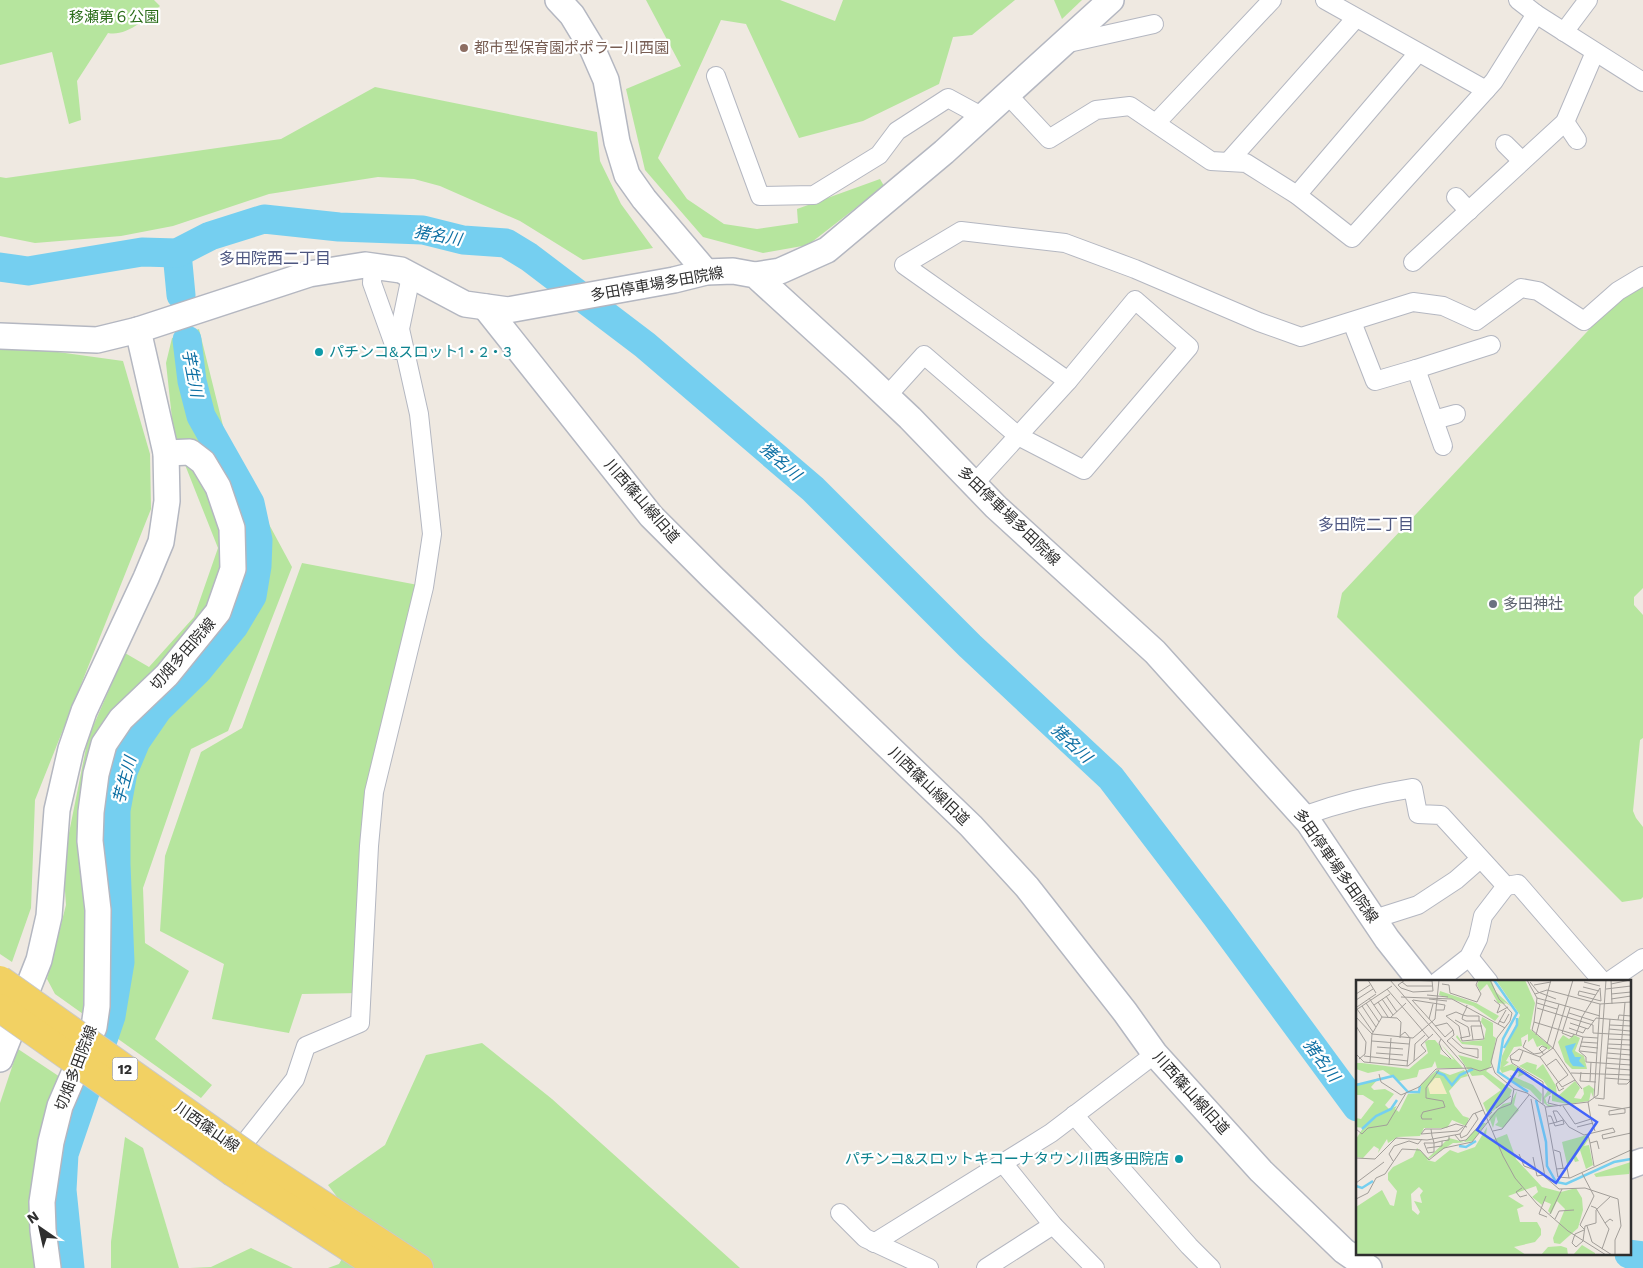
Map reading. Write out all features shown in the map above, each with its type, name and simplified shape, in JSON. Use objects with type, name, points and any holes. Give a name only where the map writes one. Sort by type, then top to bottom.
[{"type":"main road","name":"川西篠山線","points":[[0,980],[241,1160],[381,1268]]},
{"type":"main road","name":"川西篠山線","points":[[0,1008],[241,1160],[419,1268]]},
{"type":"street","points":[[558,0],[572,15],[592,48],[606,80],[618,142],[627,175],[644,200],[706,272]]},
{"type":"street","points":[[755,275],[780,271],[827,250],[1008,96],[1111,0]]},
{"type":"street","points":[[1156,124],[1272,0]]},
{"type":"street","points":[[1325,0],[1486,90]]},
{"type":"street","points":[[1518,0],[1536,14],[1643,82]]},
{"type":"street","points":[[1564,32],[1588,0]]},
{"type":"street","points":[[1008,96],[1050,139],[1096,110],[1130,106],[1211,161],[1246,163],[1296,195],[1352,238],[1486,90],[1536,14]]},
{"type":"street","points":[[1229,161],[1356,18]]},
{"type":"street","points":[[1064,44],[1154,24]]},
{"type":"street","points":[[1413,262],[1565,122],[1596,52]]},
{"type":"street","points":[[1296,195],[1418,53]]},
{"type":"street","points":[[716,76],[760,196],[814,195],[878,155],[897,131],[948,98],[983,118]]},
{"type":"street","points":[[1565,122],[1577,140]]},
{"type":"street","points":[[1505,144],[1522,161]]},
{"type":"street","points":[[1456,197],[1469,211]]},
{"type":"street","points":[[1068,381],[904,265],[961,231],[1065,243],[1135,269],[1259,322],[1301,337],[1413,302],[1442,306],[1476,321],[1521,288],[1538,291],[1584,321],[1618,291],[1643,276]]},
{"type":"street","points":[[0,336],[97,340],[138,330],[309,274],[365,265],[401,270],[465,304],[496,309]]},
{"type":"street","points":[[373,266],[372,283],[419,414]]},
{"type":"street","name":"多田停車場多田院線","points":[[496,309],[674,280],[706,272],[733,271],[755,275],[887,396],[996,507],[1155,652],[1303,816],[1374,919],[1420,980]]},
{"type":"street","points":[[241,1160],[295,1080],[306,1046],[360,1023],[369,846],[374,792],[424,587],[432,534],[419,414],[400,329],[411,276]]},
{"type":"street","points":[[887,396],[924,355],[1018,436],[1084,470],[1189,348],[1134,300],[1068,381],[1018,436],[974,484]]},
{"type":"street","name":"川西篠山線旧道","points":[[496,309],[651,516],[971,826],[1027,887],[1125,1012],[1155,1054],[1261,1171],[1344,1251],[1368,1268]]},
{"type":"street","points":[[1352,322],[1375,381],[1491,345]]},
{"type":"street","points":[[0,1059],[39,960],[50,916],[57,810],[71,750],[84,711],[161,542],[167,501],[166,453],[138,330]]},
{"type":"street","points":[[1416,369],[1443,446]]},
{"type":"street","points":[[1434,420],[1456,414]]},
{"type":"street","name":"切畑多田院線","points":[[48,1268],[43,1230],[42,1202],[51,1142],[60,1106],[94,1027],[97,1006],[98,910],[90,841],[90,812],[96,774],[104,744],[121,719],[167,675],[218,612],[233,569],[232,528],[218,487],[203,462],[190,452],[166,453]]},
{"type":"street","points":[[1303,816],[1375,794],[1413,788],[1418,814],[1441,815],[1506,886]]},
{"type":"street","points":[[1374,919],[1418,905],[1456,880],[1480,859]]},
{"type":"street","points":[[1440,980],[1469,957],[1478,939],[1483,916],[1506,886],[1518,884],[1601,980]]},
{"type":"street","points":[[1469,957],[1487,980]]},
{"type":"street","points":[[1611,980],[1643,958]]},
{"type":"street","points":[[874,1243],[1051,1133],[1155,1054]]},
{"type":"street","points":[[1074,1115],[1189,1246],[1211,1268]]},
{"type":"street","points":[[1630,1166],[1643,1161]]},
{"type":"street","points":[[1003,1163],[1053,1225],[1095,1268]]},
{"type":"street","points":[[840,1213],[865,1238],[929,1268]]},
{"type":"street","points":[[986,1268],[1053,1225]]},
{"type":"green space","name":"移瀬第６公園","points":[[0,0],[154,0],[160,6],[136,26],[122,32],[108,33],[77,81],[81,120],[69,124],[52,52],[0,65]]},
{"type":"green space","points":[[646,0],[780,0],[835,21],[843,0],[1015,0],[972,35],[953,37],[939,84],[863,121],[799,138],[746,24],[721,20],[658,158],[687,199],[724,224],[757,229],[798,223],[797,209],[880,179],[884,186],[808,245],[763,253],[703,237],[645,170],[626,89],[681,66]]},
{"type":"green space","points":[[1054,0],[1082,0],[1062,19]]},
{"type":"green space","points":[[375,87],[597,132],[600,161],[621,204],[653,248],[583,260],[520,221],[440,186],[414,179],[378,177],[269,194],[173,226],[121,236],[35,243],[0,236],[0,177],[6,178],[281,139]]},
{"type":"green space","name":"多田神社","points":[[1643,286],[1643,588],[1634,597],[1634,605],[1643,615],[1643,738],[1640,740],[1633,811],[1643,827],[1643,897],[1622,902],[1337,617],[1342,593],[1629,287]]},
{"type":"green space","points":[[199,329],[229,450],[292,567],[228,731],[191,749],[143,888],[145,943],[189,971],[155,1039],[212,1085],[201,1098],[55,994],[47,979],[66,905],[63,863],[88,738],[125,653],[149,667],[194,617],[218,548],[174,437],[166,363],[172,338]]},
{"type":"green space","points":[[0,344],[123,361],[150,454],[151,509],[35,800],[31,908],[12,962],[0,954]]},
{"type":"green space","points":[[302,563],[418,585],[379,747],[359,850],[361,993],[302,994],[289,1033],[212,1019],[224,964],[160,931],[165,856],[201,752],[242,728]]},
{"type":"green space","points":[[482,1043],[552,1099],[740,1268],[328,1268],[339,1264],[360,1227],[328,1185],[385,1145],[426,1055]]},
{"type":"green space","points":[[18,1049],[63,1079],[34,1208],[35,1268],[0,1268],[0,1103]]},
{"type":"green space","points":[[125,1137],[143,1148],[179,1268],[111,1268],[111,1242]]},
{"type":"green space","points":[[251,1248],[293,1268],[190,1268],[211,1267]]},
{"type":"waterway","name":"猪名川","points":[[0,267],[28,271],[142,252],[177,253],[210,236],[264,219],[339,227],[423,230],[463,240],[506,243],[529,257],[645,345],[813,489],[970,646],[1111,778],[1217,917],[1356,1106]]},
{"type":"waterway","name":"芋生川","points":[[177,253],[181,295]]},
{"type":"waterway","name":"芋生川","points":[[70,1268],[62,1190],[64,1154],[111,1016],[120,962],[116,810],[123,772],[136,741],[158,709],[198,670],[234,626],[252,596],[257,566],[258,540],[250,503],[201,416],[192,381],[187,340]]},
{"type":"waterway","name":"猪名川","points":[[1630,1254],[1643,1256]]},
{"type":"place","name":"都市型保育園ポポラー川西園","points":[[464,48]]},
{"type":"place","name":"パチンコ&スロット1・2・3","points":[[319,352]]},
{"type":"place","name":"多田神社","points":[[1493,604]]},
{"type":"place","name":"パチンコ&スロットキコーナタウン川西多田院店","points":[[1179,1159]]},
{"type":"district","name":"多田院西二丁目","points":[[275,258]]},
{"type":"district","name":"多田院二丁目","points":[[1366,524]]}]
